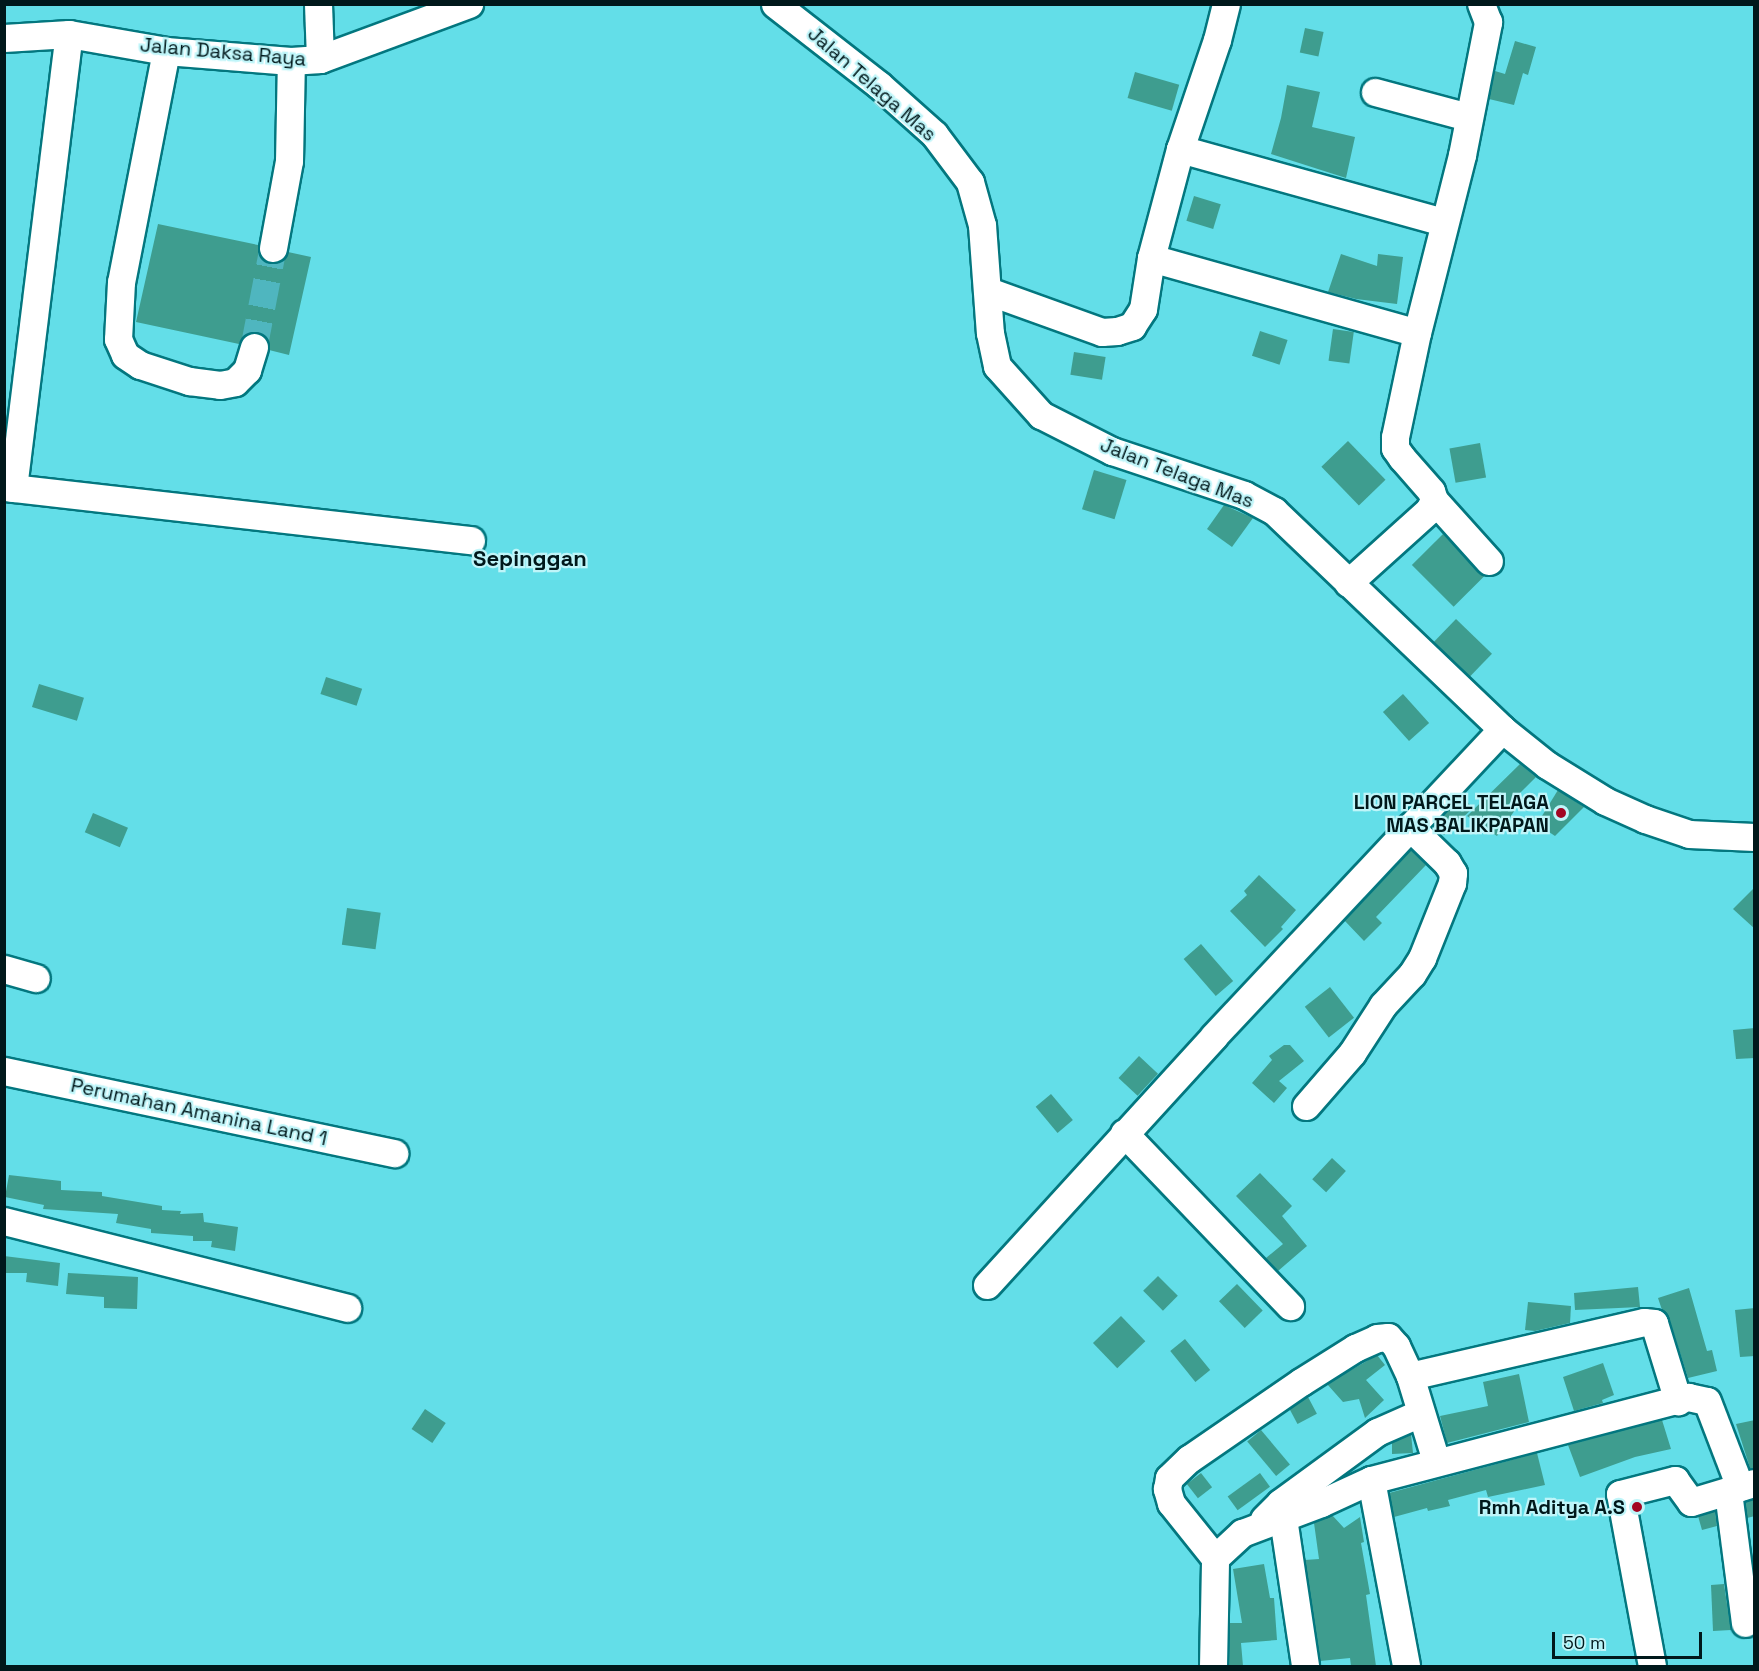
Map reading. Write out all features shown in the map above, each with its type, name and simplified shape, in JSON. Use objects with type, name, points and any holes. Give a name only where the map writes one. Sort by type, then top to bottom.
[{"type":"street","points":[[318,4],[320,59]]},
{"type":"street","name":"Jalan Daksa Raya","points":[[4,38],[69,34],[166,51],[291,61],[320,59],[469,4]]},
{"type":"street","name":"Jalan Telaga Mas","points":[[775,4],[879,85],[934,134],[970,182],[982,225],[990,333],[997,366],[1041,415],[1112,451],[1244,495],[1274,511],[1502,729],[1547,765],[1605,801],[1645,819],[1689,834],[1755,837]]},
{"type":"street","points":[[988,291],[1102,332],[1117,331],[1132,326],[1143,309],[1151,258],[1180,149],[1217,40],[1226,4]]},
{"type":"street","points":[[1481,4],[1488,22],[1462,155],[1417,333],[1395,448],[1431,491],[1434,500],[1489,561]]},
{"type":"street","points":[[69,34],[9,488],[471,540]]},
{"type":"street","points":[[166,51],[121,282],[118,339],[125,355],[140,365],[189,381],[220,385],[235,382],[247,370],[254,347]]},
{"type":"street","points":[[273,248],[289,161],[291,61]]},
{"type":"street","points":[[1375,92],[1468,117]]},
{"type":"street","points":[[1180,149],[1444,222]]},
{"type":"street","points":[[1151,258],[1417,333]]},
{"type":"street","points":[[1348,583],[1429,510],[1434,500]]},
{"type":"street","points":[[987,1285],[1124,1133],[1502,729]]},
{"type":"street","points":[[1306,1106],[1352,1053],[1383,1005],[1412,974],[1422,958],[1452,883],[1453,873],[1447,862],[1410,827]]},
{"type":"street","points":[[4,969],[36,978]]},
{"type":"street","name":"Perumahan Amanina Land 1","points":[[4,1071],[394,1153]]},
{"type":"street","points":[[1124,1133],[1290,1306]]},
{"type":"street","points":[[4,1221],[347,1308]]},
{"type":"street","points":[[1410,1376],[1644,1322],[1654,1323],[1678,1401]]},
{"type":"street","points":[[1213,1666],[1215,1558],[1171,1503],[1167,1489],[1169,1478],[1189,1459],[1355,1348],[1377,1338],[1388,1337],[1396,1346],[1410,1376],[1436,1461]]},
{"type":"street","points":[[1215,1558],[1242,1533],[1371,1480],[1436,1461],[1688,1397],[1707,1401],[1741,1487],[1745,1623]]},
{"type":"street","points":[[1257,1526],[1280,1503],[1368,1439],[1420,1413]]},
{"type":"street","points":[[1371,1480],[1406,1666]]},
{"type":"street","points":[[1652,1666],[1620,1494],[1675,1480],[1691,1502],[1741,1487]]},
{"type":"street","points":[[1283,1518],[1305,1666]]},
{"type":"building","points":[[1305,28],[1324,32],[1318,56],[1300,52]]},
{"type":"building","points":[[1515,41],[1536,47],[1528,75],[1523,73],[1514,105],[1489,99],[1495,71],[1505,74]]},
{"type":"building","points":[[1135,72],[1179,85],[1172,111],[1128,98]]},
{"type":"building","points":[[1287,85],[1320,92],[1312,127],[1355,137],[1346,178],[1271,154]]},
{"type":"building","points":[[1194,196],[1221,204],[1213,229],[1186,221]]},
{"type":"building","points":[[158,224],[258,245],[258,254],[270,263],[279,263],[288,252],[311,257],[289,355],[269,350],[266,337],[258,332],[244,335],[239,344],[136,322]]},
{"type":"building","points":[[1341,254],[1377,266],[1378,254],[1403,257],[1397,304],[1356,299],[1328,292]]},
{"type":"building","points":[[1333,329],[1354,332],[1349,364],[1329,361]]},
{"type":"building","points":[[1260,331],[1288,340],[1280,365],[1252,356]]},
{"type":"building","points":[[1074,352],[1106,357],[1102,380],[1070,375]]},
{"type":"building","points":[[1348,441],[1386,480],[1359,506],[1321,467]]},
{"type":"building","points":[[1480,443],[1486,477],[1456,483],[1449,448]]},
{"type":"building","points":[[1094,470],[1127,480],[1115,519],[1082,509]]},
{"type":"building","points":[[1224,505],[1253,518],[1232,547],[1207,529]]},
{"type":"building","points":[[1443,534],[1485,576],[1454,607],[1412,565]]},
{"type":"building","points":[[1456,619],[1492,654],[1470,677],[1434,642]]},
{"type":"building","points":[[326,677],[362,689],[357,706],[320,694]]},
{"type":"building","points":[[39,684],[84,698],[77,721],[32,707]]},
{"type":"building","points":[[1403,694],[1429,723],[1409,741],[1383,712]]},
{"type":"building","points":[[1520,764],[1536,777],[1508,805],[1515,810],[1497,836],[1467,816]]},
{"type":"building","name":"LION PARCEL TELAGA MAS BALIKPAPAN","points":[[1558,790],[1584,807],[1555,836],[1537,824]]},
{"type":"building","points":[[1461,796],[1473,808],[1444,835],[1434,825]]},
{"type":"building","points":[[93,813],[128,828],[120,847],[85,832]]},
{"type":"building","points":[[1411,850],[1426,865],[1376,917],[1382,923],[1364,941],[1344,920]]},
{"type":"building","points":[[1259,875],[1296,910],[1281,927],[1283,929],[1265,947],[1230,911],[1247,895],[1244,891]]},
{"type":"building","points":[[1755,887],[1755,929],[1733,909]]},
{"type":"building","points":[[347,908],[381,913],[376,949],[342,945]]},
{"type":"building","points":[[1201,944],[1233,981],[1216,996],[1184,959]]},
{"type":"building","points":[[1330,987],[1354,1018],[1329,1037],[1305,1007]]},
{"type":"building","points":[[1755,1028],[1755,1058],[1736,1059],[1733,1030]]},
{"type":"building","points":[[1284,1045],[1290,1045],[1304,1061],[1279,1081],[1287,1088],[1274,1103],[1252,1083],[1272,1060],[1269,1056]]},
{"type":"building","points":[[1139,1056],[1158,1074],[1138,1096],[1119,1078]]},
{"type":"building","points":[[1051,1094],[1073,1120],[1058,1133],[1036,1107]]},
{"type":"building","points":[[1332,1158],[1346,1171],[1326,1192],[1312,1179]]},
{"type":"building","points":[[1260,1173],[1292,1206],[1282,1216],[1307,1246],[1278,1271],[1266,1258],[1283,1244],[1236,1196]]},
{"type":"building","points":[[9,1175],[61,1181],[61,1190],[102,1192],[102,1196],[162,1206],[162,1210],[181,1211],[180,1214],[203,1213],[204,1222],[238,1227],[235,1251],[211,1247],[212,1241],[193,1241],[193,1236],[151,1233],[151,1229],[116,1223],[118,1214],[43,1209],[44,1205],[5,1197]]},
{"type":"building","points":[[4,1256],[60,1263],[58,1286],[26,1282],[27,1273],[4,1273]]},
{"type":"building","points":[[68,1273],[138,1277],[137,1309],[104,1308],[104,1297],[66,1294]]},
{"type":"building","points":[[1158,1276],[1178,1296],[1163,1311],[1143,1291]]},
{"type":"building","points":[[1237,1284],[1263,1311],[1245,1328],[1219,1301]]},
{"type":"building","points":[[1638,1287],[1640,1307],[1575,1310],[1574,1293]]},
{"type":"building","points":[[1689,1288],[1707,1351],[1712,1350],[1717,1371],[1688,1378],[1669,1318],[1662,1310],[1658,1298]]},
{"type":"building","points":[[1528,1302],[1571,1306],[1570,1323],[1535,1331],[1525,1330]]},
{"type":"building","points":[[1755,1308],[1755,1356],[1740,1357],[1735,1310]]},
{"type":"building","points":[[1121,1316],[1145,1341],[1117,1368],[1093,1343]]},
{"type":"building","points":[[1185,1339],[1210,1370],[1195,1382],[1170,1351]]},
{"type":"building","points":[[1377,1355],[1385,1365],[1366,1380],[1384,1400],[1365,1418],[1359,1399],[1343,1402],[1327,1384]]},
{"type":"building","points":[[1603,1363],[1614,1395],[1602,1400],[1603,1403],[1574,1411],[1563,1377]]},
{"type":"building","points":[[1519,1374],[1529,1422],[1447,1443],[1440,1416],[1488,1406],[1483,1382]]},
{"type":"building","points":[[1308,1397],[1317,1414],[1297,1424],[1289,1407]]},
{"type":"building","points":[[425,1409],[446,1423],[432,1443],[412,1429]]},
{"type":"building","points":[[1662,1420],[1671,1449],[1635,1457],[1580,1477],[1568,1445]]},
{"type":"building","points":[[1755,1420],[1755,1468],[1750,1468],[1736,1424]]},
{"type":"building","points":[[1261,1430],[1290,1464],[1276,1476],[1247,1442]]},
{"type":"building","points":[[1411,1434],[1413,1453],[1392,1454],[1392,1442]]},
{"type":"building","points":[[1537,1453],[1545,1485],[1488,1497],[1486,1490],[1448,1500],[1450,1506],[1428,1511],[1427,1508],[1394,1517],[1389,1493]]},
{"type":"building","points":[[1201,1473],[1212,1487],[1198,1498],[1187,1484]]},
{"type":"building","points":[[1260,1473],[1270,1487],[1238,1510],[1228,1497]]},
{"type":"building","points":[[1755,1499],[1755,1516],[1747,1518],[1745,1502]]},
{"type":"building","points":[[1715,1511],[1717,1526],[1702,1530],[1698,1516]]},
{"type":"building","points":[[1332,1515],[1344,1528],[1360,1517],[1364,1542],[1361,1543],[1370,1594],[1366,1595],[1376,1666],[1351,1666],[1350,1658],[1320,1661],[1305,1560],[1319,1559],[1314,1523]]},
{"type":"building","points":[[1264,1564],[1270,1598],[1274,1598],[1277,1640],[1241,1643],[1243,1666],[1229,1666],[1230,1623],[1242,1623],[1233,1569]]},
{"type":"building","points":[[1724,1584],[1731,1630],[1713,1631],[1711,1585]]},
{"type":"tunnel","points":[[254,347],[273,248]]},
{"type":"place","name":"LION PARCEL TELAGA MAS BALIKPAPAN","points":[[1561,813]]},
{"type":"place","name":"Rmh Aditya A.S","points":[[1637,1507]]},
{"type":"district","name":"Sepinggan","points":[[530,559]]}]
